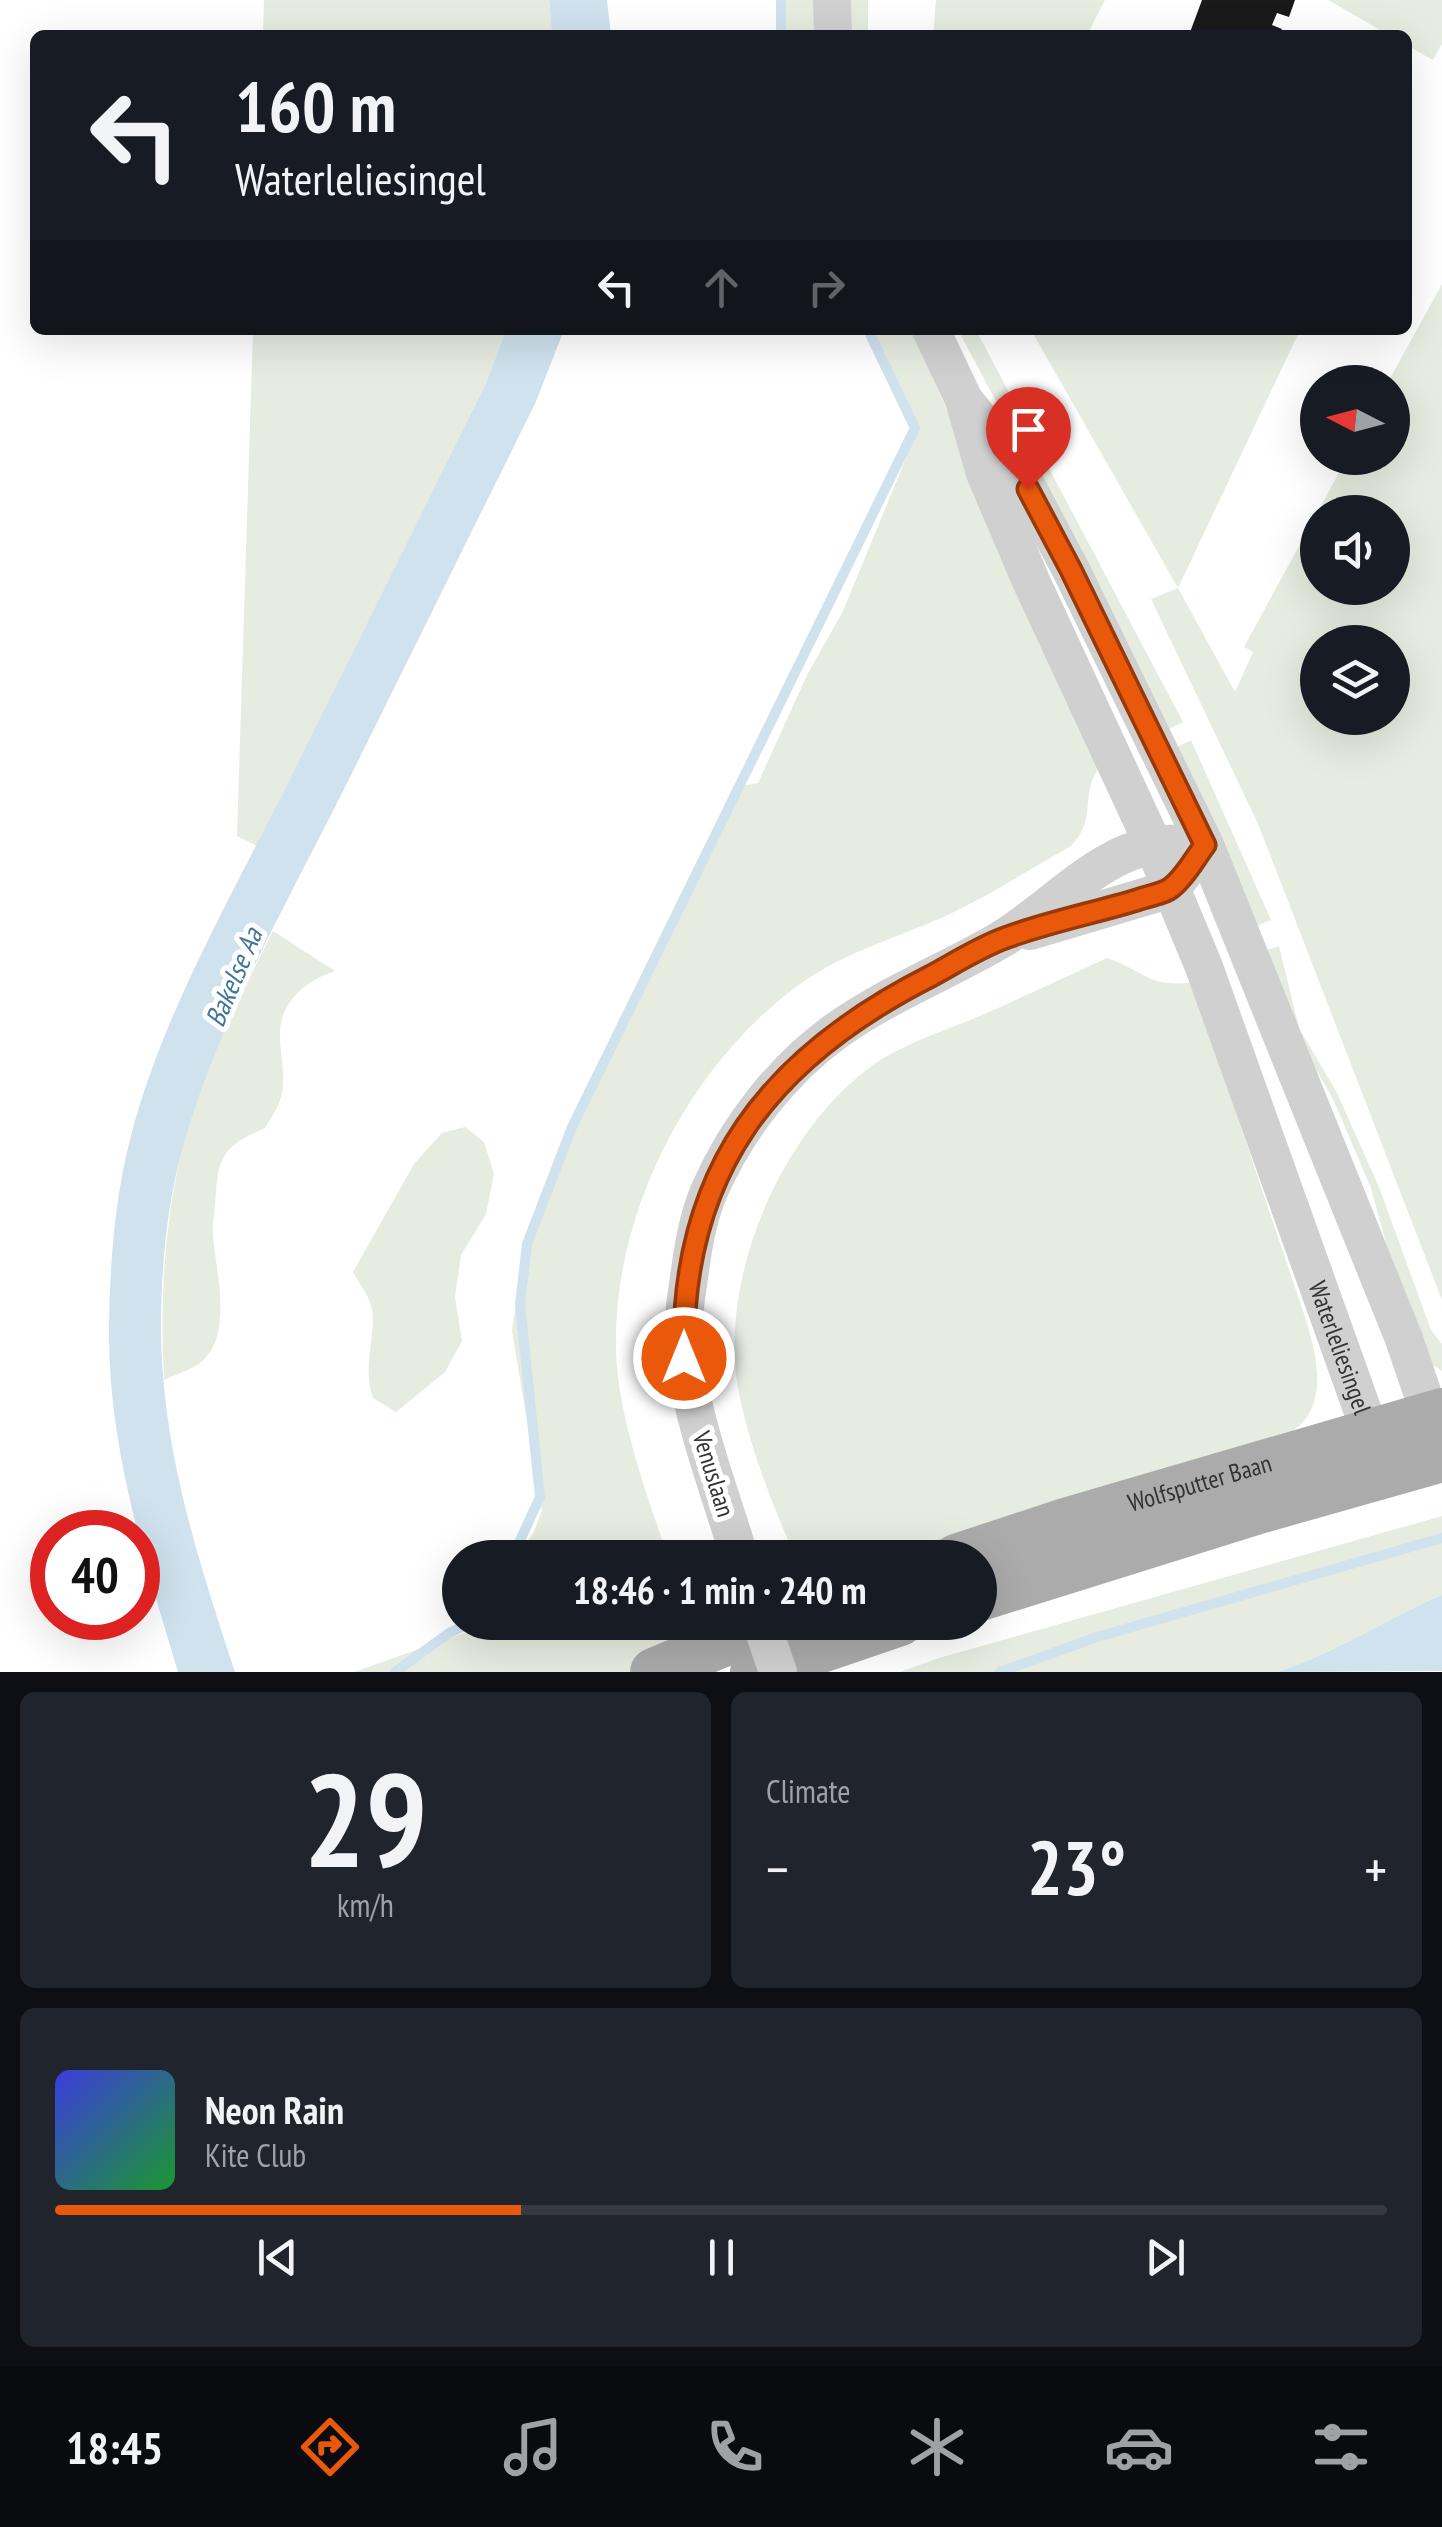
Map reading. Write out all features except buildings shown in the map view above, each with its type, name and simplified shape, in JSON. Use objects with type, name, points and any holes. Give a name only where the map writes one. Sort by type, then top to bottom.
[{"type":"main road","name":"Wolfsputter Baan","points":[[997,1544],[1371,1434],[1433,1438]]},
{"type":"main road","name":"Wolfsputter Baan","points":[[997,1592],[1255,1511],[1433,1438]]},
{"type":"main road","points":[[654,1672],[731,1640]]},
{"type":"main road","points":[[754,1672],[847,1640]]},
{"type":"street","points":[[832,0],[833,30]]},
{"type":"street","name":"Waterleliesingel","points":[[933,335],[964,400],[985,473],[1152,842],[1232,1038],[1371,1434]]},
{"type":"street","name":"Waterleliesingel","points":[[964,400],[1022,478],[1205,845],[1404,1339],[1433,1438]]},
{"type":"street","name":"Venuslaan","points":[[734,1540],[698,1425],[684,1358],[684,1315],[690,1270],[709,1191],[746,1126],[776,1088],[835,1032],[898,992],[1003,938],[1103,866],[1152,842],[1205,845]]},
{"type":"street","points":[[1172,888],[1205,845]]},
{"type":"street","name":"Venuslaan","points":[[1003,938],[1172,888]]},
{"type":"street","points":[[767,1640],[778,1672]]},
{"type":"shaded area","points":[[264,0],[549,0],[552,30],[263,30]]},
{"type":"shaded area","points":[[780,0],[814,0],[815,30],[778,30]]},
{"type":"shaded area","points":[[850,0],[868,0],[868,30],[851,30]]},
{"type":"shaded area","points":[[936,0],[1105,0],[1090,30],[933,30]]},
{"type":"shaded area","points":[[1328,0],[1442,0],[1442,44],[1433,60],[1412,48],[1412,30],[1380,30]]},
{"type":"shaded area","points":[[1442,284],[1442,1300],[1259,826],[1151,599],[1178,588],[1235,692],[1253,652],[1244,647],[1300,544],[1300,605],[1410,605],[1410,495],[1327,495],[1338,475],[1410,475],[1410,365],[1397,365]]},
{"type":"shaded area","points":[[253,335],[504,335],[486,383],[257,846],[237,836]]},
{"type":"shaded area","points":[[873,335],[913,335],[1105,760],[1092,782],[1084,824],[1071,846],[997,889],[818,972],[760,1017],[724,1056],[692,1099],[643,1196],[627,1247],[618,1299],[616,1351],[622,1402],[662,1540],[528,1540],[542,1511],[512,1331],[526,1232],[558,1156],[741,786],[758,783],[807,675],[843,611],[916,434]]},
{"type":"shaded area","points":[[961,335],[979,335],[1183,722],[1165,731],[1118,629]]},
{"type":"shaded area","points":[[1034,335],[1298,335],[1178,588]]},
{"type":"shaded area","points":[[1191,740],[1271,920],[1251,928],[1173,749]]},
{"type":"shaded area","points":[[273,931],[335,971],[315,980],[291,1000],[280,1031],[283,1077],[279,1102],[265,1128],[238,1142],[220,1166],[213,1228],[220,1303],[217,1337],[200,1363],[164,1380],[165,1264],[182,1150],[209,1066]]},
{"type":"shaded area","points":[[1279,946],[1299,1028],[1337,1093],[1379,1187],[1431,1330],[1442,1344],[1442,1371],[1425,1360],[1411,1335],[1371,1188],[1333,1099],[1293,1029],[1262,952]]},
{"type":"shaded area","points":[[1107,958],[1157,981],[1192,982],[1310,1333],[1317,1378],[1312,1407],[1294,1430],[1252,1451],[971,1540],[789,1540],[749,1435],[737,1384],[736,1322],[752,1241],[787,1164],[836,1098],[890,1054]]},
{"type":"shaded area","points":[[465,1127],[484,1142],[494,1174],[486,1214],[461,1255],[455,1297],[462,1341],[445,1372],[396,1412],[373,1398],[369,1375],[372,1309],[353,1272],[414,1164],[442,1133]]},
{"type":"shaded area","points":[[1442,1516],[1442,1595],[1277,1672],[900,1672],[939,1658]]},
{"type":"shaded area","points":[[445,1640],[698,1641],[630,1672],[354,1672]]},
{"type":"water","points":[[549,0],[607,0],[610,30],[552,30]]},
{"type":"water","name":"Bakelse Aa","points":[[504,335],[562,335],[535,404],[235,1008],[197,1100],[177,1168],[162,1282],[167,1415],[195,1545],[235,1672],[178,1672],[160,1611],[160,1510],[133,1510],[114,1413],[109,1324],[117,1206],[131,1136],[161,1044],[486,383]]},
{"type":"water","points":[[1442,1595],[1442,1671],[1277,1672],[1320,1655]]},
{"type":"waterway","points":[[781,0],[781,30]]},
{"type":"waterway","points":[[520,1540],[540,1497],[520,1304],[527,1244],[572,1127],[915,428],[870,335]]},
{"type":"waterway","points":[[1000,1672],[1097,1637],[1442,1538]]},
{"type":"waterway","points":[[395,1672],[442,1638]]},
{"type":"route","points":[[684,1358],[684,1315],[692,1255],[709,1191],[746,1126],[786,1075],[835,1032],[898,992],[1003,938],[1172,888],[1205,845],[1028,489]]}]
